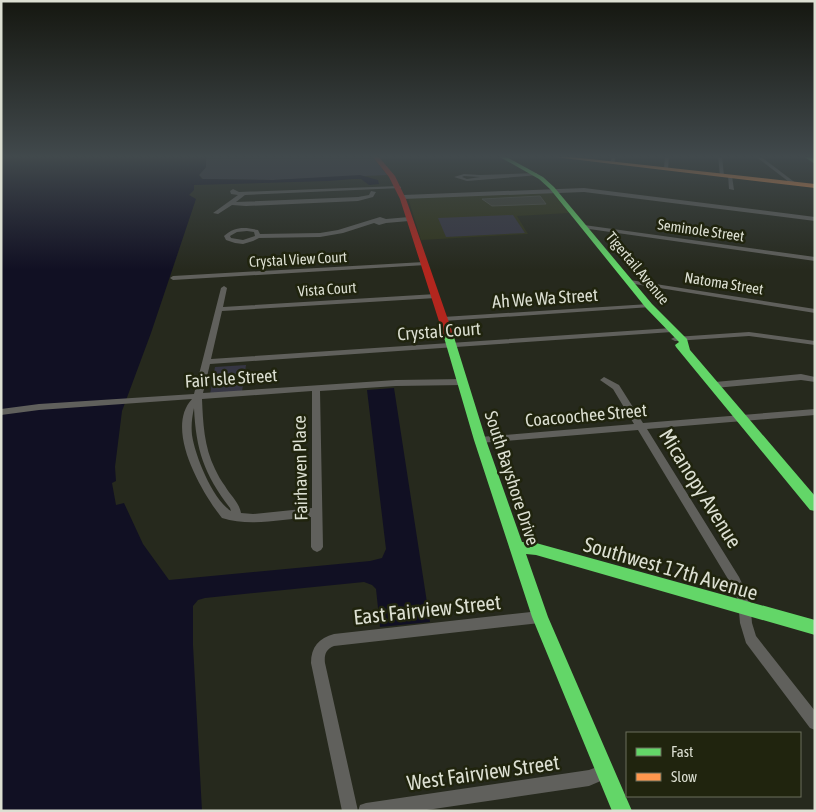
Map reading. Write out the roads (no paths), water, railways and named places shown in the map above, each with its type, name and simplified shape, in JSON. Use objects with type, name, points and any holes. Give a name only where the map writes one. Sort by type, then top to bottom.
[{"type":"main road","name":"South Bayshore Drive","points":[[402,194],[452,346],[480,440],[540,617],[622,811]]},
{"type":"main road","name":"Tigertail Avenue","points":[[557,194],[649,306],[672,332],[685,343],[686,349],[815,506]]},
{"type":"main road","name":"Southwest 17th Avenue","points":[[516,548],[536,549],[815,628]]},
{"type":"street","points":[[216,213],[243,194]]},
{"type":"street","points":[[231,203],[350,199],[363,194]]},
{"type":"street","points":[[618,194],[815,219]]},
{"type":"street","points":[[258,236],[256,231],[244,229],[231,232],[227,237],[233,241],[242,242],[258,236],[332,234],[357,224],[380,218],[386,221],[409,219]]},
{"type":"street","name":"Seminole Street","points":[[584,227],[815,259]]},
{"type":"street","name":"Crystal View Court","points":[[173,278],[424,264]]},
{"type":"street","name":"Natoma Street","points":[[630,282],[815,311]]},
{"type":"street","points":[[224,288],[198,397],[189,408],[190,442],[194,462],[207,489],[226,515],[253,518],[317,512]]},
{"type":"street","name":"Vista Court","points":[[219,309],[436,296]]},
{"type":"street","name":"Ah We Wa Street","points":[[443,319],[649,306]]},
{"type":"street","name":"Crystal Court","points":[[207,362],[672,332],[749,334],[815,343]]},
{"type":"street","points":[[715,385],[801,376],[815,380]]},
{"type":"street","name":"Micanopy Avenue","points":[[604,380],[616,387],[742,594],[747,628],[755,645],[815,724]]},
{"type":"street","name":"Fair Isle Street","points":[[1,412],[131,401],[403,383],[463,382]]},
{"type":"street","name":"Fairhaven Place","points":[[316,389],[317,547]]},
{"type":"street","name":"Coacoochee Street","points":[[480,440],[815,412]]},
{"type":"street","name":"East Fairview Street","points":[[321,647],[327,642],[334,640],[540,617]]},
{"type":"street","points":[[321,647],[318,663],[350,811]]},
{"type":"street","name":"West Fairview Street","points":[[366,811],[589,778],[605,772]]}]
